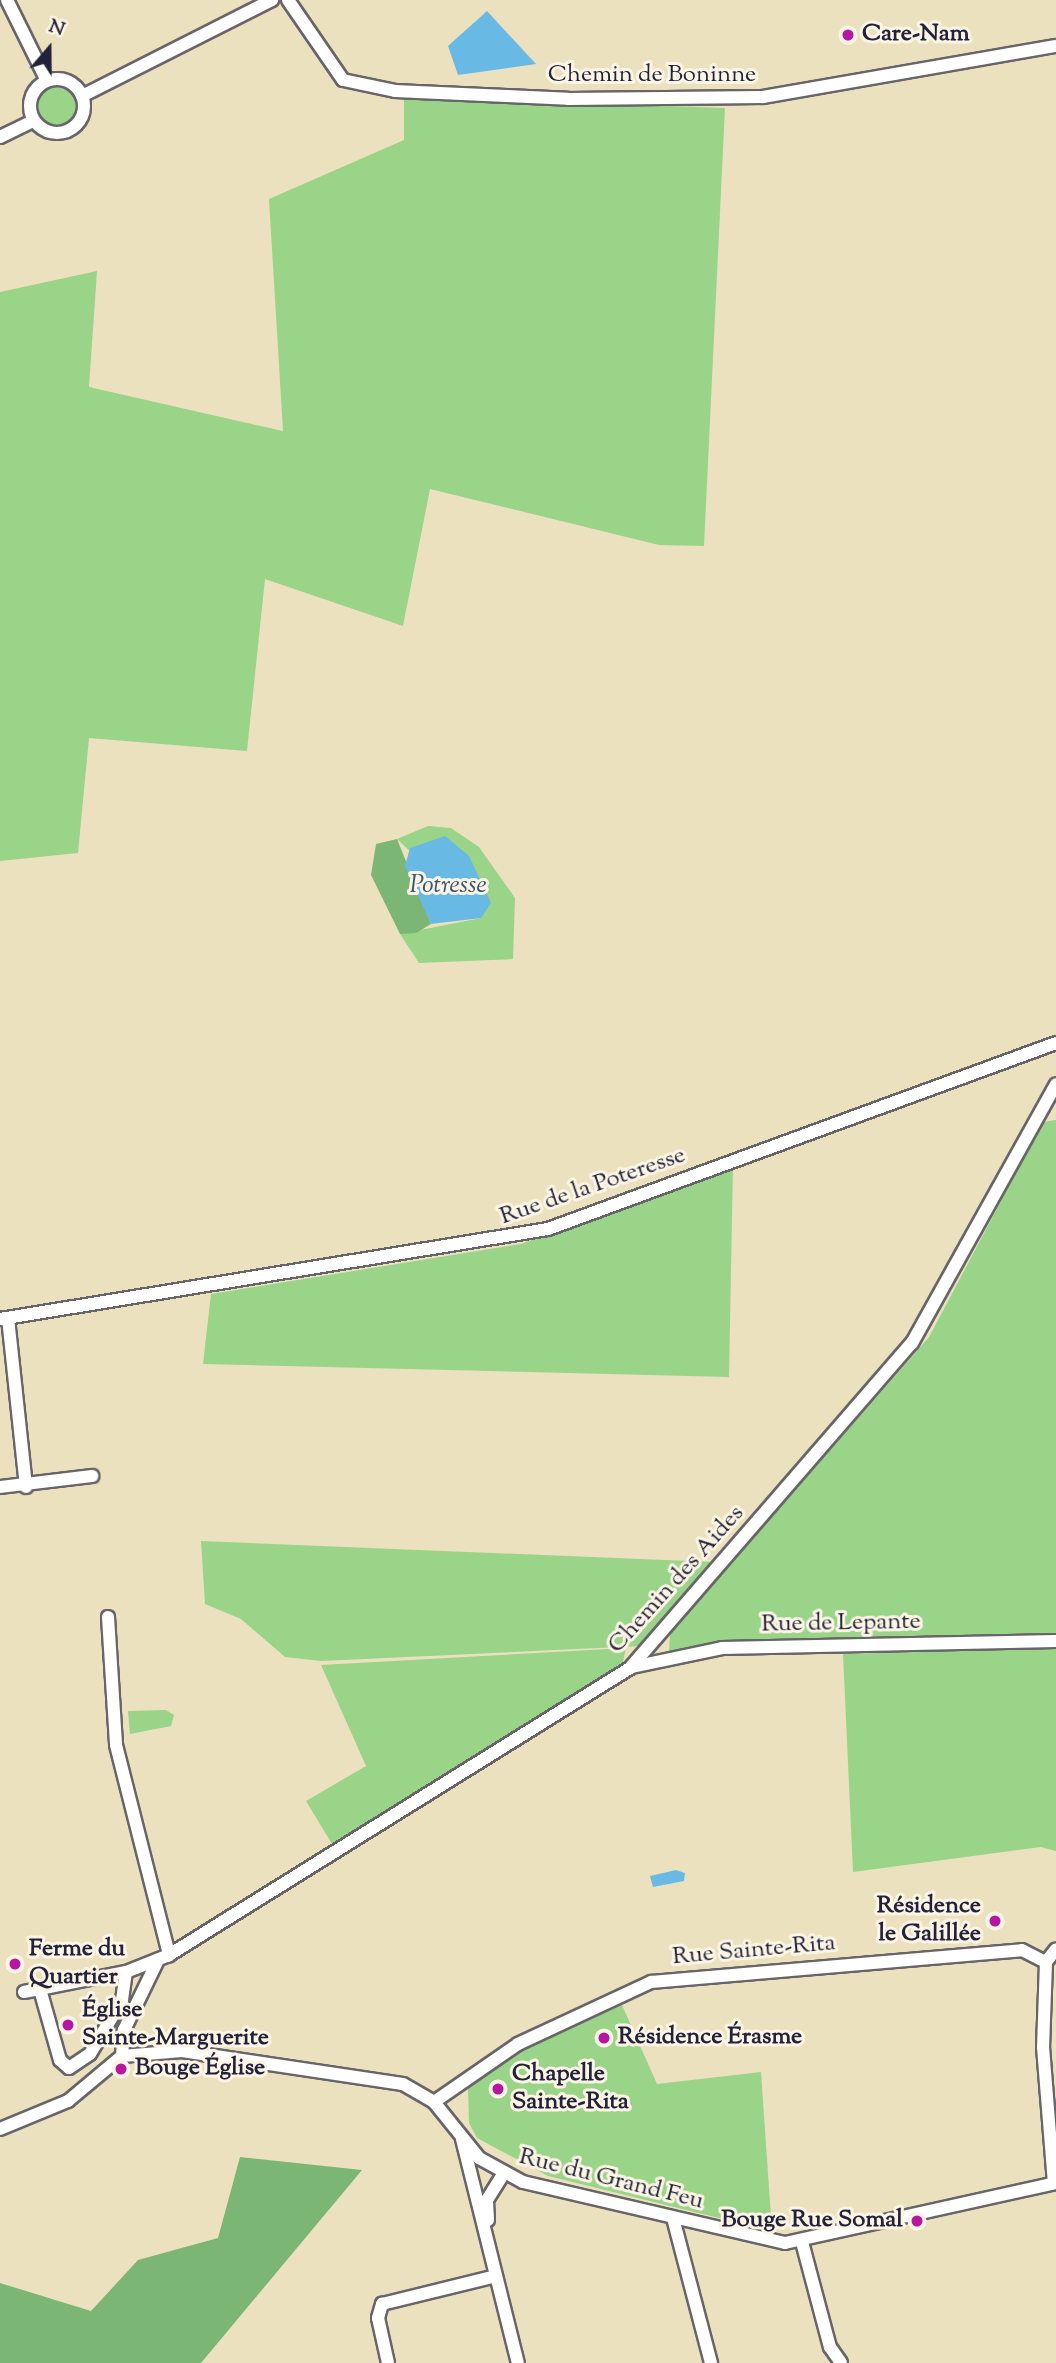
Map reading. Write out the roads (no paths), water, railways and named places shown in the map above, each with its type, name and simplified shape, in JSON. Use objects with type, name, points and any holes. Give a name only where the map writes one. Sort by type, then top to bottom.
[{"type":"street","points":[[6,0],[47,81]]},
{"type":"street","points":[[82,96],[272,0]]},
{"type":"street","name":"Chemin de Boninne","points":[[288,0],[343,80],[396,91],[754,98],[1056,46]]},
{"type":"street","points":[[64,80],[82,96],[79,122],[65,132],[47,132],[33,121],[31,97],[47,81],[64,80]]},
{"type":"street","points":[[0,137],[33,121]]},
{"type":"street","name":"Rue de la Poteresse","points":[[4,1318],[548,1229],[1056,1043]]},
{"type":"street","name":"Chemin des Aides","points":[[24,1992],[41,1993],[126,1972],[164,1957],[630,1668],[912,1343],[1056,1084]]},
{"type":"street","points":[[4,1318],[26,1487]]},
{"type":"street","points":[[0,1487],[26,1487],[92,1476]]},
{"type":"street","points":[[0,2129],[68,2101],[122,2056],[124,2030],[164,1957],[116,1745],[108,1617]]},
{"type":"street","name":"Rue de Lepante","points":[[630,1668],[722,1648],[1056,1641]]},
{"type":"street","points":[[1055,2183],[1043,2047],[1046,1962],[1056,1949]]},
{"type":"street","name":"Rue Sainte-Rita","points":[[434,2102],[518,2044],[662,1980],[1022,1950],[1046,1962]]},
{"type":"street","points":[[41,1993],[60,2060],[69,2068],[90,2054],[122,2000],[126,1972]]},
{"type":"street","name":"Rue du Grand Feu","points":[[122,2056],[182,2051],[344,2072],[403,2084],[434,2102],[461,2137],[503,2174],[673,2218],[802,2242],[1055,2183]]},
{"type":"street","points":[[461,2137],[518,2363]]},
{"type":"street","points":[[493,2260],[497,2248],[485,2211],[503,2174]]},
{"type":"street","points":[[673,2218],[712,2363]]},
{"type":"street","points":[[802,2242],[830,2347],[841,2363]]},
{"type":"street","points":[[388,2363],[378,2318],[383,2304],[496,2276]]},
{"type":"water","points":[[487,11],[536,64],[458,75],[448,46]]},
{"type":"water","name":"Potresse","points":[[445,836],[469,856],[491,903],[481,918],[431,924],[405,866],[410,848]]},
{"type":"water","points":[[676,1870],[685,1873],[684,1881],[653,1887],[650,1876]]},
{"type":"place","name":"Care-Nam","points":[[848,35]]},
{"type":"place","name":"Résidence le Galillée","points":[[995,1921]]},
{"type":"place","name":"Ferme du Quartier","points":[[15,1964]]},
{"type":"place","name":"Église Sainte-Marguerite","points":[[68,2025]]},
{"type":"place","name":"Résidence Érasme","points":[[604,2038]]},
{"type":"place","name":"Bouge Église","points":[[121,2069]]},
{"type":"place","name":"Chapelle Sainte-Rita","points":[[498,2089]]},
{"type":"place","name":"Bouge Rue Somal","points":[[917,2221]]}]
